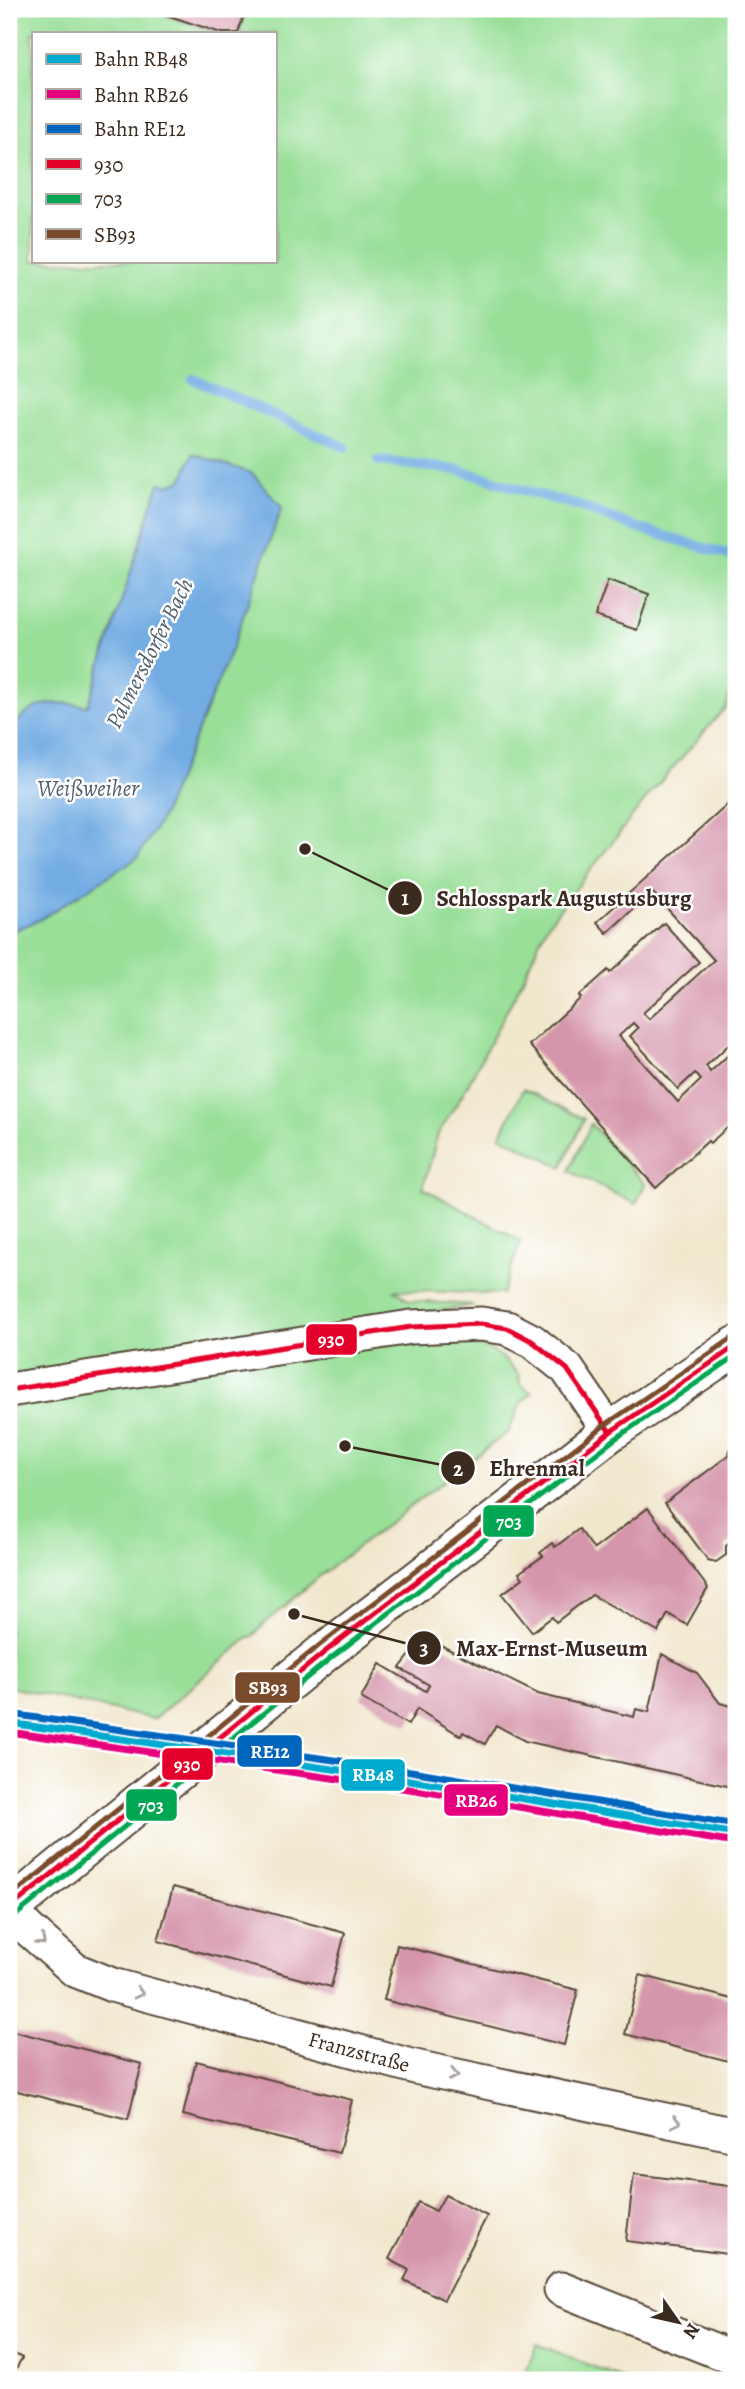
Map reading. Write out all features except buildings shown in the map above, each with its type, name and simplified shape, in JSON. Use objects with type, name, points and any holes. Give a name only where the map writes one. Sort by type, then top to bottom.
[{"type":"main road","points":[[10,1909],[326,1651],[610,1432],[736,1346]]},
{"type":"street","points":[[9,1390],[411,1327],[481,1324],[507,1328],[532,1341],[567,1369],[610,1432]]},
{"type":"street","name":"Franzstraße","points":[[10,1909],[27,1928],[75,1970],[112,1985],[415,2067],[736,2135]]},
{"type":"street","points":[[561,2289],[736,2359]]},
{"type":"green space","points":[[9,9],[145,9],[216,32],[32,32],[32,262],[276,262],[276,32],[239,32],[247,9],[736,9],[736,671],[726,707],[650,794],[546,927],[521,983],[465,1090],[438,1134],[423,1188],[521,1241],[502,1294],[395,1290],[410,1301],[474,1305],[426,1313],[467,1344],[489,1349],[502,1357],[519,1375],[520,1384],[532,1393],[521,1403],[509,1431],[321,1575],[154,1719],[9,1687]]},
{"type":"green space","points":[[523,1089],[584,1119],[562,1167],[500,1136]]},
{"type":"green space","points":[[591,1124],[645,1184],[636,1204],[569,1171]]},
{"type":"green space","points":[[537,2344],[626,2380],[522,2380]]},
{"type":"water","name":"Weißweiher","points":[[193,454],[252,473],[282,507],[232,648],[161,819],[137,858],[39,920],[9,931],[9,733],[17,722],[34,708],[53,703],[88,706],[159,483],[168,485],[182,480]]},
{"type":"waterway","name":"Palmersdorfer Bach","points":[[193,379],[345,447]]},
{"type":"waterway","name":"Palmersdorfer Bach","points":[[378,461],[457,470],[491,479],[579,506],[637,528],[736,557]]},
{"type":"rail line","name":"RE12","points":[[10,1714],[411,1771],[736,1825]]},
{"type":"rail line","name":"RB48","points":[[9,1723],[410,1780],[736,1834]]},
{"type":"rail line","name":"RB26","points":[[9,1732],[409,1789],[735,1843]]},
{"type":"transit line","name":"930","points":[[9,1390],[411,1327],[481,1324],[507,1328],[532,1341],[567,1369],[610,1432]]},
{"type":"transit line","name":"SB93","points":[[9,1898],[321,1644],[605,1425],[731,1339]]},
{"type":"transit line","name":"930","points":[[9,1909],[326,1651],[610,1432],[736,1346]]},
{"type":"transit line","name":"703","points":[[15,1916],[331,1658],[615,1439],[736,1356]]},
{"type":"place","name":"Schlosspark Augustusburg","points":[[305,849]]},
{"type":"place","name":"Ehrenmal","points":[[345,1446]]},
{"type":"place","name":"Max-Ernst-Museum","points":[[294,1614]]}]
